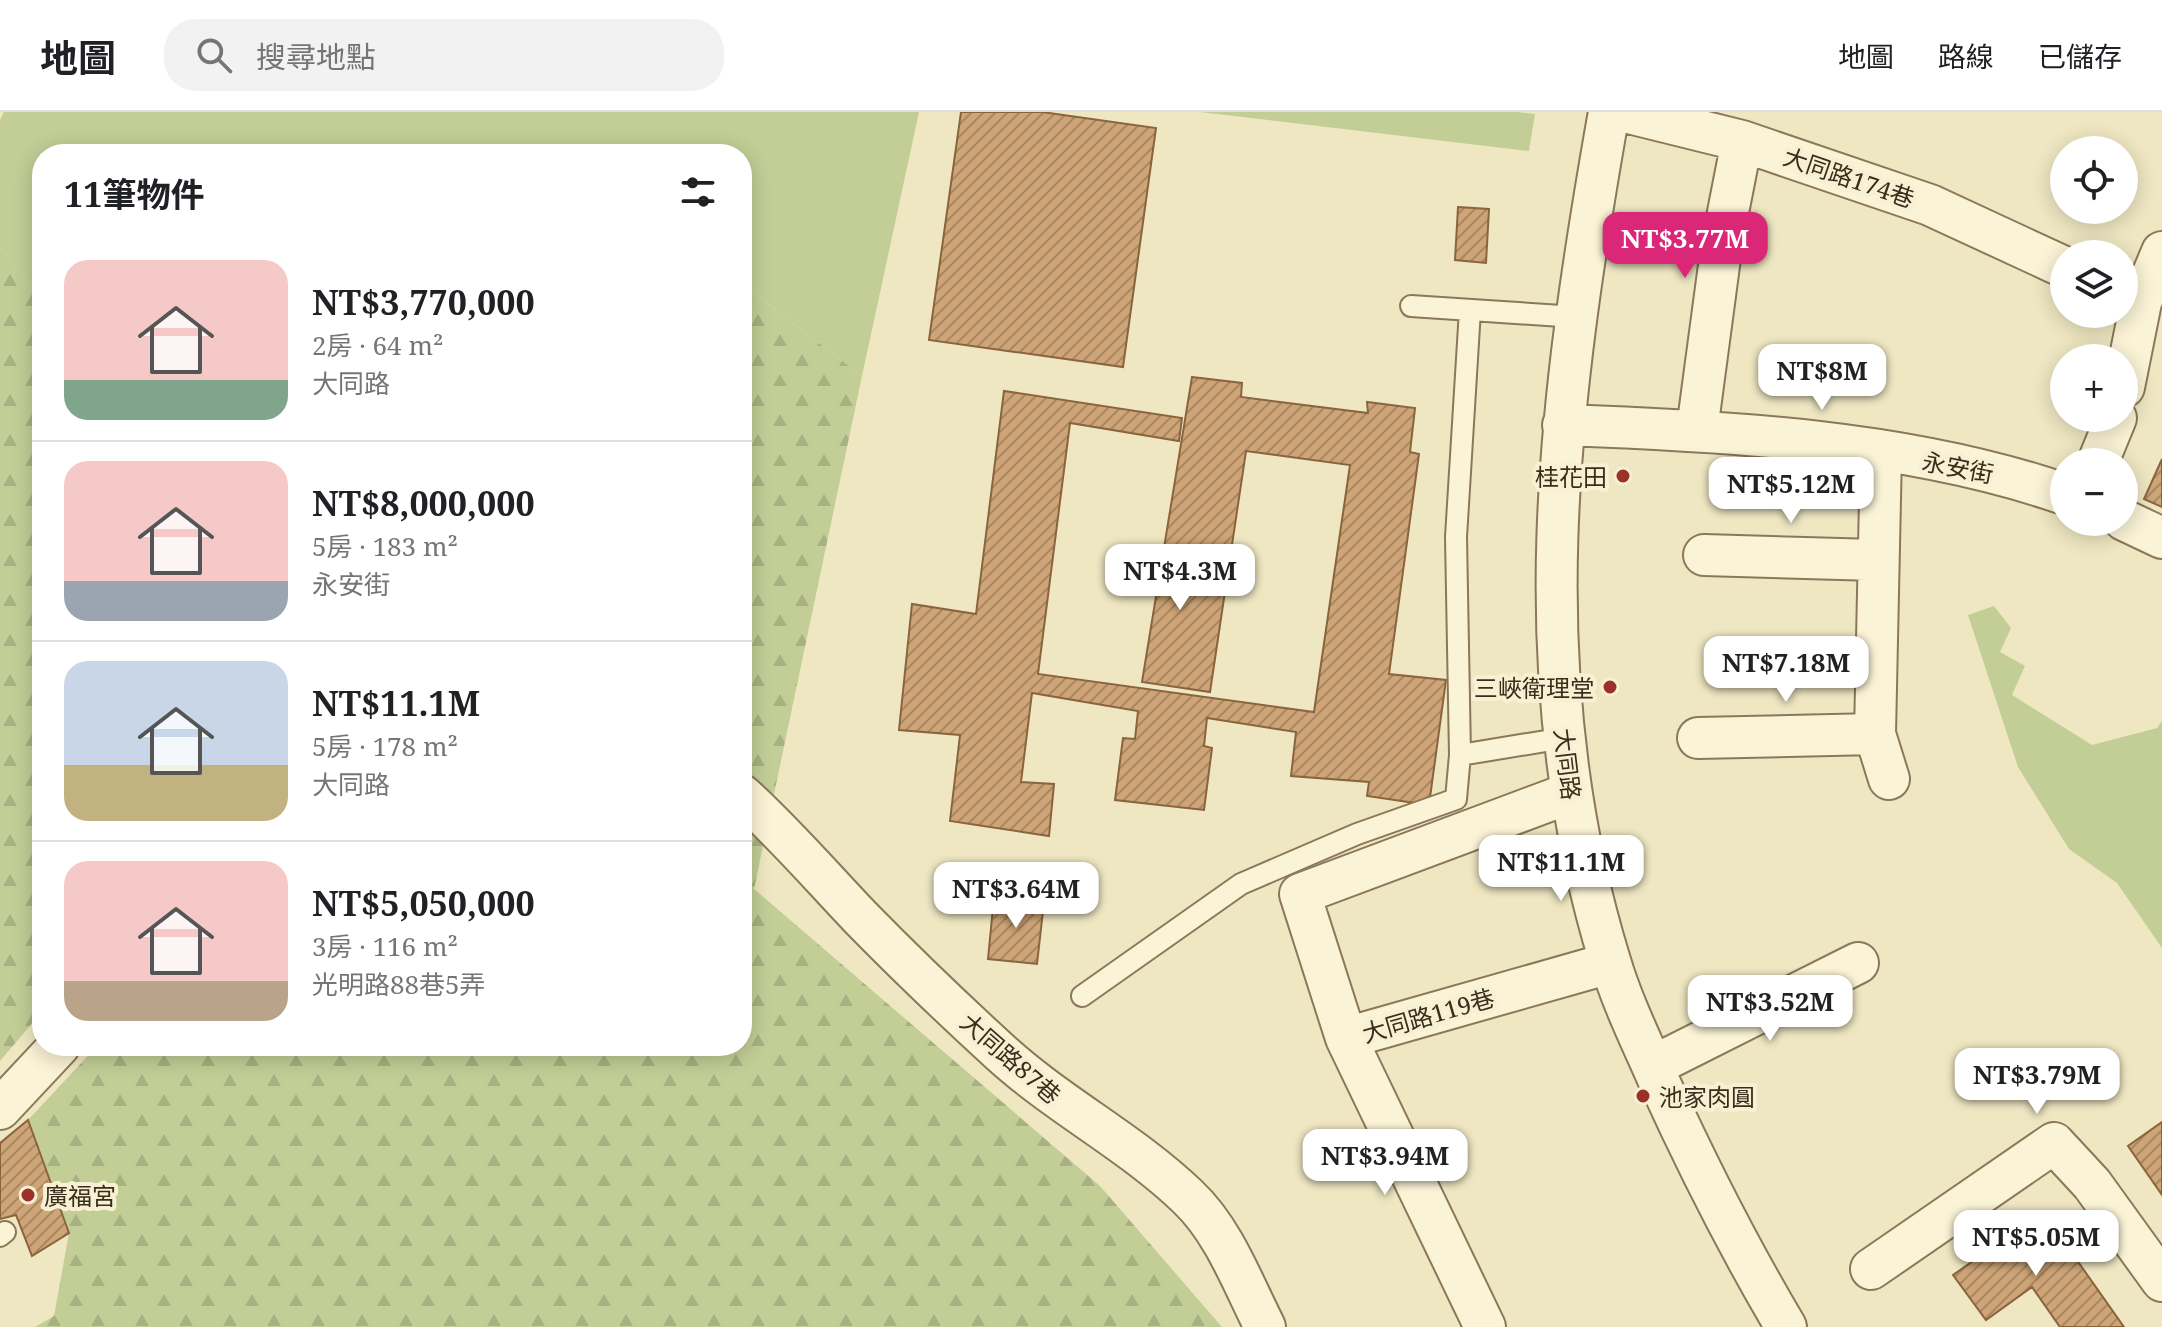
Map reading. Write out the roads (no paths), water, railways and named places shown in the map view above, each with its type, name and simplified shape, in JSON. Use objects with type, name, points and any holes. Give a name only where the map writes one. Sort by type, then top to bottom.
[{"type":"street","name":"大同路","points":[[1609,112],[1563,425],[1557,523],[1556,662],[1570,793],[1585,871],[1610,963],[1709,1193],[1779,1325]]},
{"type":"street","name":"大同路174巷","points":[[1625,112],[1742,141],[1930,205],[2050,261]]},
{"type":"street","points":[[1697,430],[1722,243],[1742,141]]},
{"type":"street","points":[[2138,289],[2162,252]]},
{"type":"street","name":"永安街","points":[[1563,425],[1697,430],[1881,452],[2019,479],[2050,489]]},
{"type":"street","points":[[1881,452],[1876,560],[1875,734],[1889,779]]},
{"type":"street","points":[[2138,527],[2162,538]]},
{"type":"street","points":[[1704,555],[1876,560]]},
{"type":"street","points":[[1698,738],[1875,734]]},
{"type":"street","name":"大同路119巷","points":[[1570,793],[1300,894],[1346,1038],[1610,963]]},
{"type":"street","name":"大同路87巷","points":[[752,804],[784,833],[860,917],[1001,1053],[1061,1104],[1137,1154],[1190,1199],[1220,1238],[1265,1327]]},
{"type":"street","points":[[1653,1066],[1858,963]]},
{"type":"street","points":[[1346,1038],[1485,1327]]},
{"type":"street","points":[[0,1109],[50,1056]]},
{"type":"street","points":[[1871,1269],[2054,1143],[2092,1184],[2162,1281]]},
{"type":"lane","points":[[1411,306],[1577,317]]},
{"type":"lane","points":[[1082,996],[1241,884],[1357,834],[1456,799],[1460,755],[1456,537],[1470,310]]},
{"type":"lane","points":[[1460,755],[1564,738]]},
{"type":"place","name":"桂花田","points":[[1623,476]]},
{"type":"place","name":"三峽衛理堂","points":[[1610,687]]},
{"type":"place","name":"池家肉圓","points":[[1643,1096]]},
{"type":"place","name":"廣福宮","points":[[28,1195]]}]
